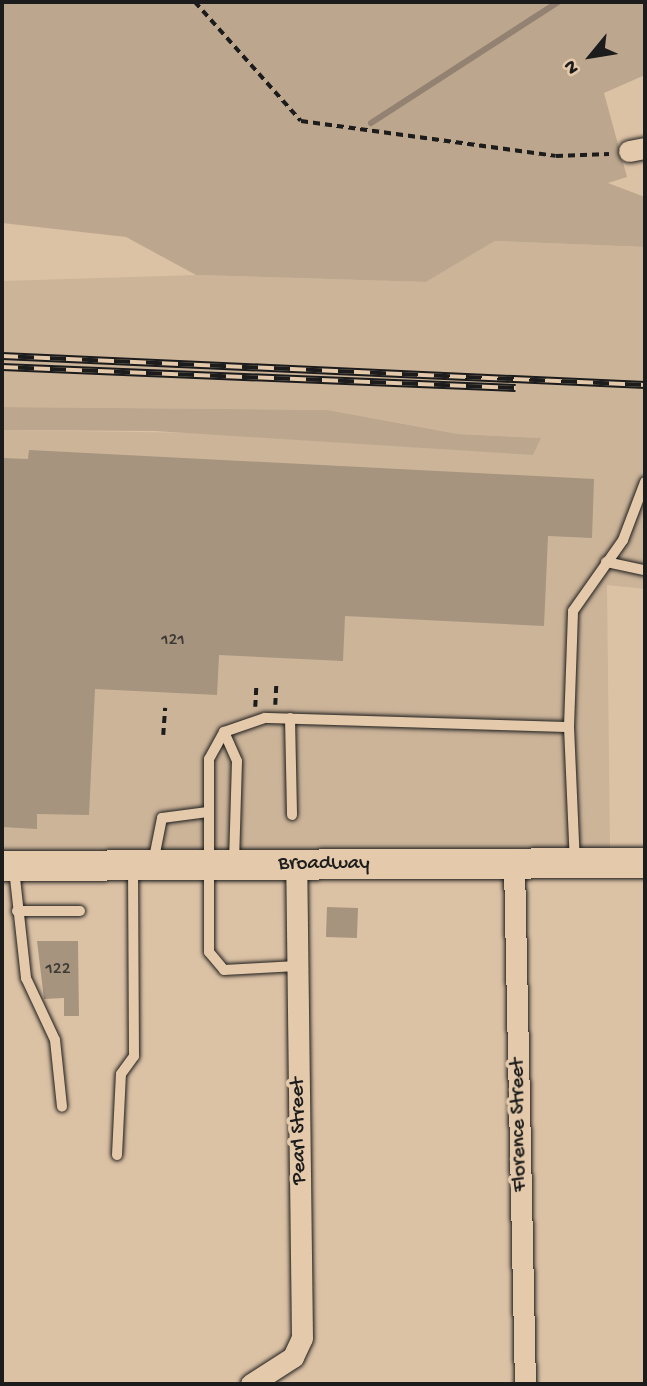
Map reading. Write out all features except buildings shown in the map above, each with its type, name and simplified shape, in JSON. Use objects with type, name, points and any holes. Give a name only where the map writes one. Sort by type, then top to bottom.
[{"type":"street","name":"Broadway","points":[[8,866],[645,863]]},
{"type":"street","name":"Florence Street","points":[[514,865],[525,1384]]},
{"type":"street","name":"Pearl Street","points":[[285,1376],[302,1338],[296,866]]},
{"type":"street","points":[[251,1384],[285,1376]]},
{"type":"lane","points":[[575,864],[569,727],[570,625],[579,598],[623,540],[645,482]]},
{"type":"lane","points":[[606,562],[645,569]]},
{"type":"lane","points":[[290,718],[292,815]]},
{"type":"lane","points":[[221,865],[208,811],[209,759],[224,732],[254,719],[569,727]]},
{"type":"lane","points":[[224,732],[237,761],[209,952],[216,967],[297,965]]},
{"type":"lane","points":[[117,1155],[121,1074],[134,1056],[143,865],[162,818],[208,811]]},
{"type":"lane","points":[[8,866],[26,978],[55,1040],[62,1107]]},
{"type":"lane","points":[[17,911],[80,911]]},
{"type":"path","points":[[195,2],[301,121],[556,156],[637,150]]},
{"type":"path","points":[[254,719],[256,685]]},
{"type":"path","points":[[163,735],[165,708]]},
{"type":"shaded area","points":[[2,2],[645,2],[645,75],[604,93],[627,177],[608,183],[645,197],[645,247],[495,241],[426,282],[196,275],[126,237],[2,223]]},
{"type":"shaded area","points":[[495,241],[645,247],[645,589],[607,585],[610,848],[2,851],[2,430],[541,438],[458,434],[328,410],[2,407],[2,281],[196,275],[426,282]]},
{"type":"shaded area","points":[[2,407],[328,410],[458,434],[541,438],[533,455],[155,431],[2,430]]},
{"type":"waterway","points":[[371,123],[558,2]]},
{"type":"railway","points":[[2,356],[645,385]]},
{"type":"railway","points":[[2,367],[516,388]]}]
